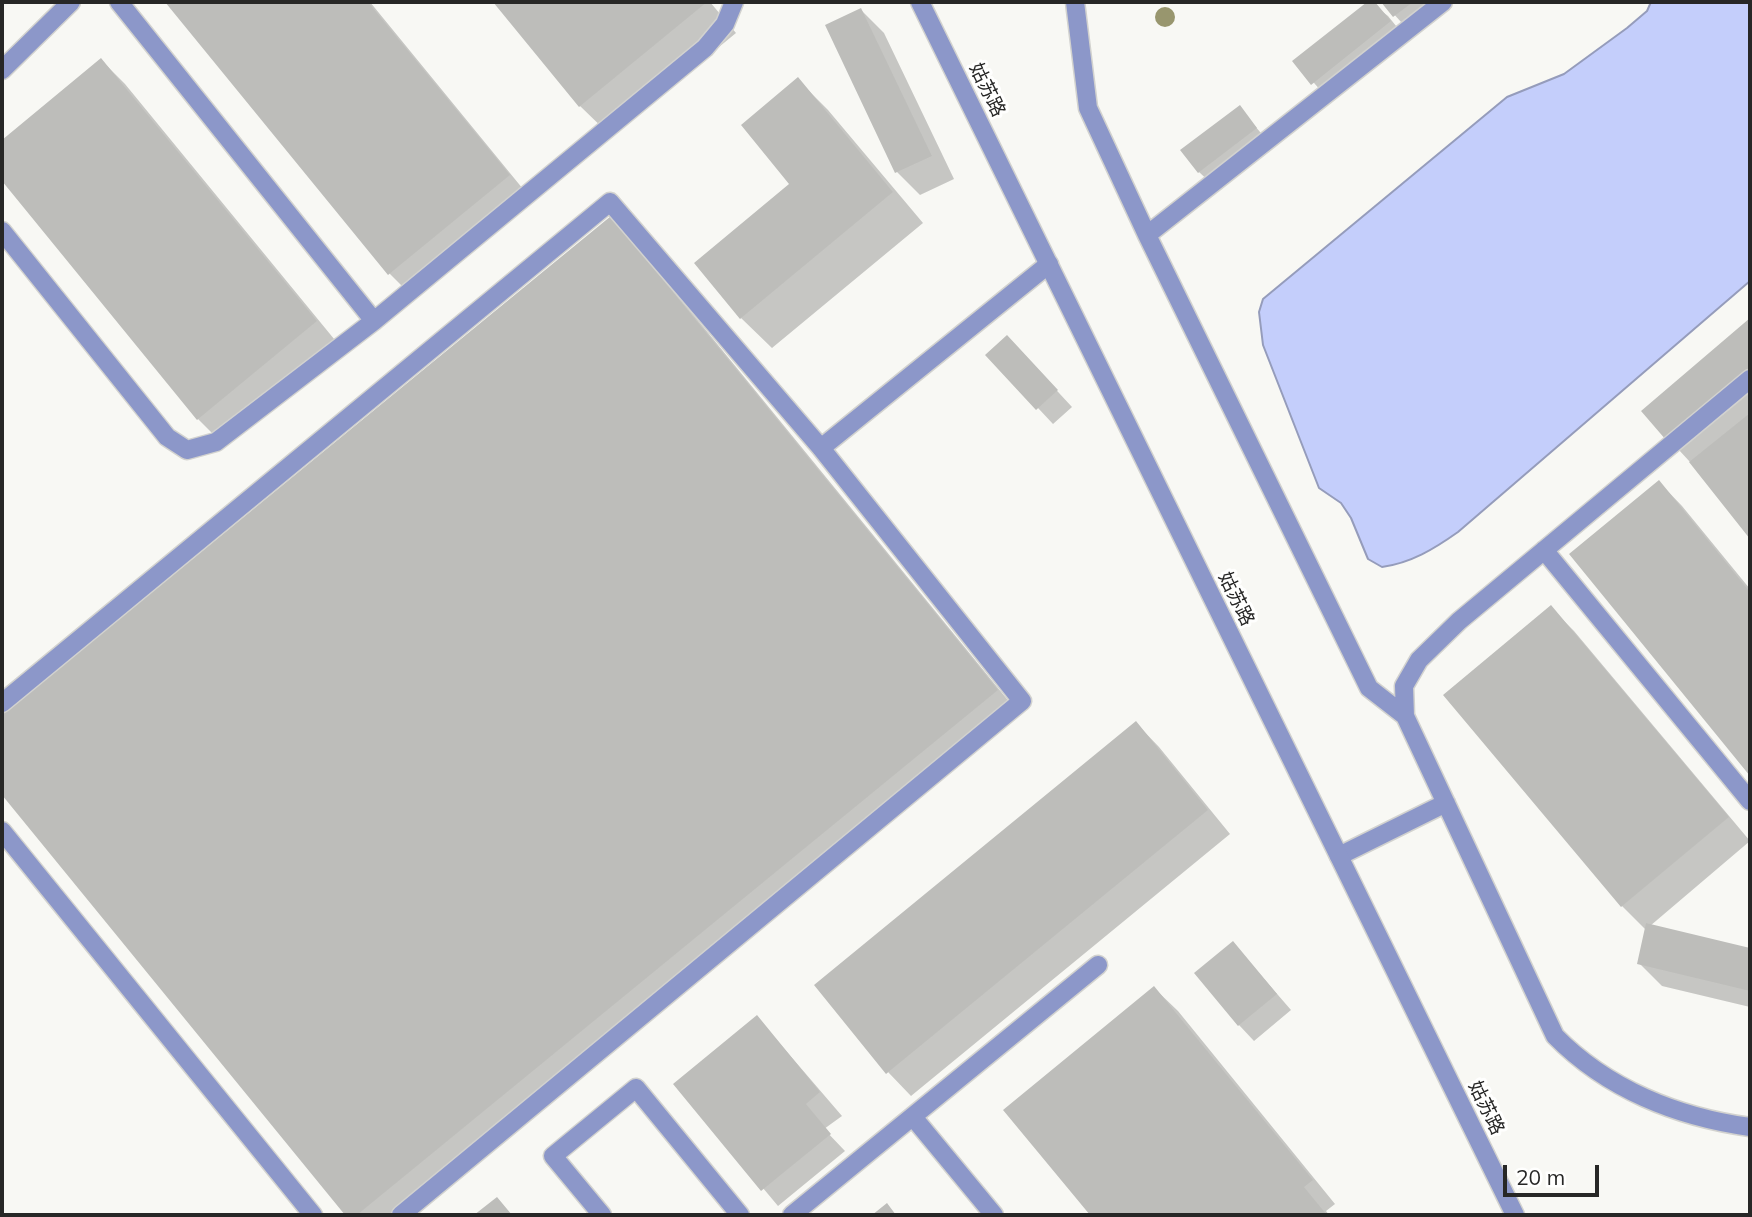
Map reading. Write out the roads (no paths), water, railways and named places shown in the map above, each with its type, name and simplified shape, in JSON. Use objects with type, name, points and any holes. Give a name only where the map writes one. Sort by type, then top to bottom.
[{"type":"street","points":[[2,70],[71,2]]},
{"type":"street","points":[[119,2],[374,321]]},
{"type":"street","points":[[2,231],[167,437],[187,450],[216,442],[374,321],[705,47],[724,24],[734,2]]},
{"type":"street","name":"姑苏路","points":[[920,2],[1515,1215]]},
{"type":"street","points":[[1075,2],[1088,108],[1147,235],[1369,688],[1405,716]]},
{"type":"street","points":[[1147,235],[1443,2]]},
{"type":"street","points":[[2,703],[610,202],[821,448],[1022,701],[401,1215]]},
{"type":"street","points":[[821,448],[1049,264]]},
{"type":"street","points":[[1750,379],[1458,621],[1419,660],[1404,686],[1405,716],[1555,1036],[1581,1062],[1622,1087],[1683,1114],[1750,1127]]},
{"type":"street","points":[[1544,550],[1750,802]]},
{"type":"street","points":[[1339,856],[1446,803]]},
{"type":"street","points":[[2,831],[313,1215]]},
{"type":"street","points":[[792,1215],[1098,965]]},
{"type":"street","points":[[601,1215],[552,1156],[636,1088],[740,1215]]},
{"type":"street","points":[[913,1117],[994,1215]]},
{"type":"water","points":[[1651,2],[1750,2],[1750,281],[1458,532],[1422,554],[1382,567],[1368,559],[1351,518],[1341,503],[1319,488],[1263,345],[1259,312],[1263,299],[1507,97],[1564,74],[1627,28],[1647,11]]}]
